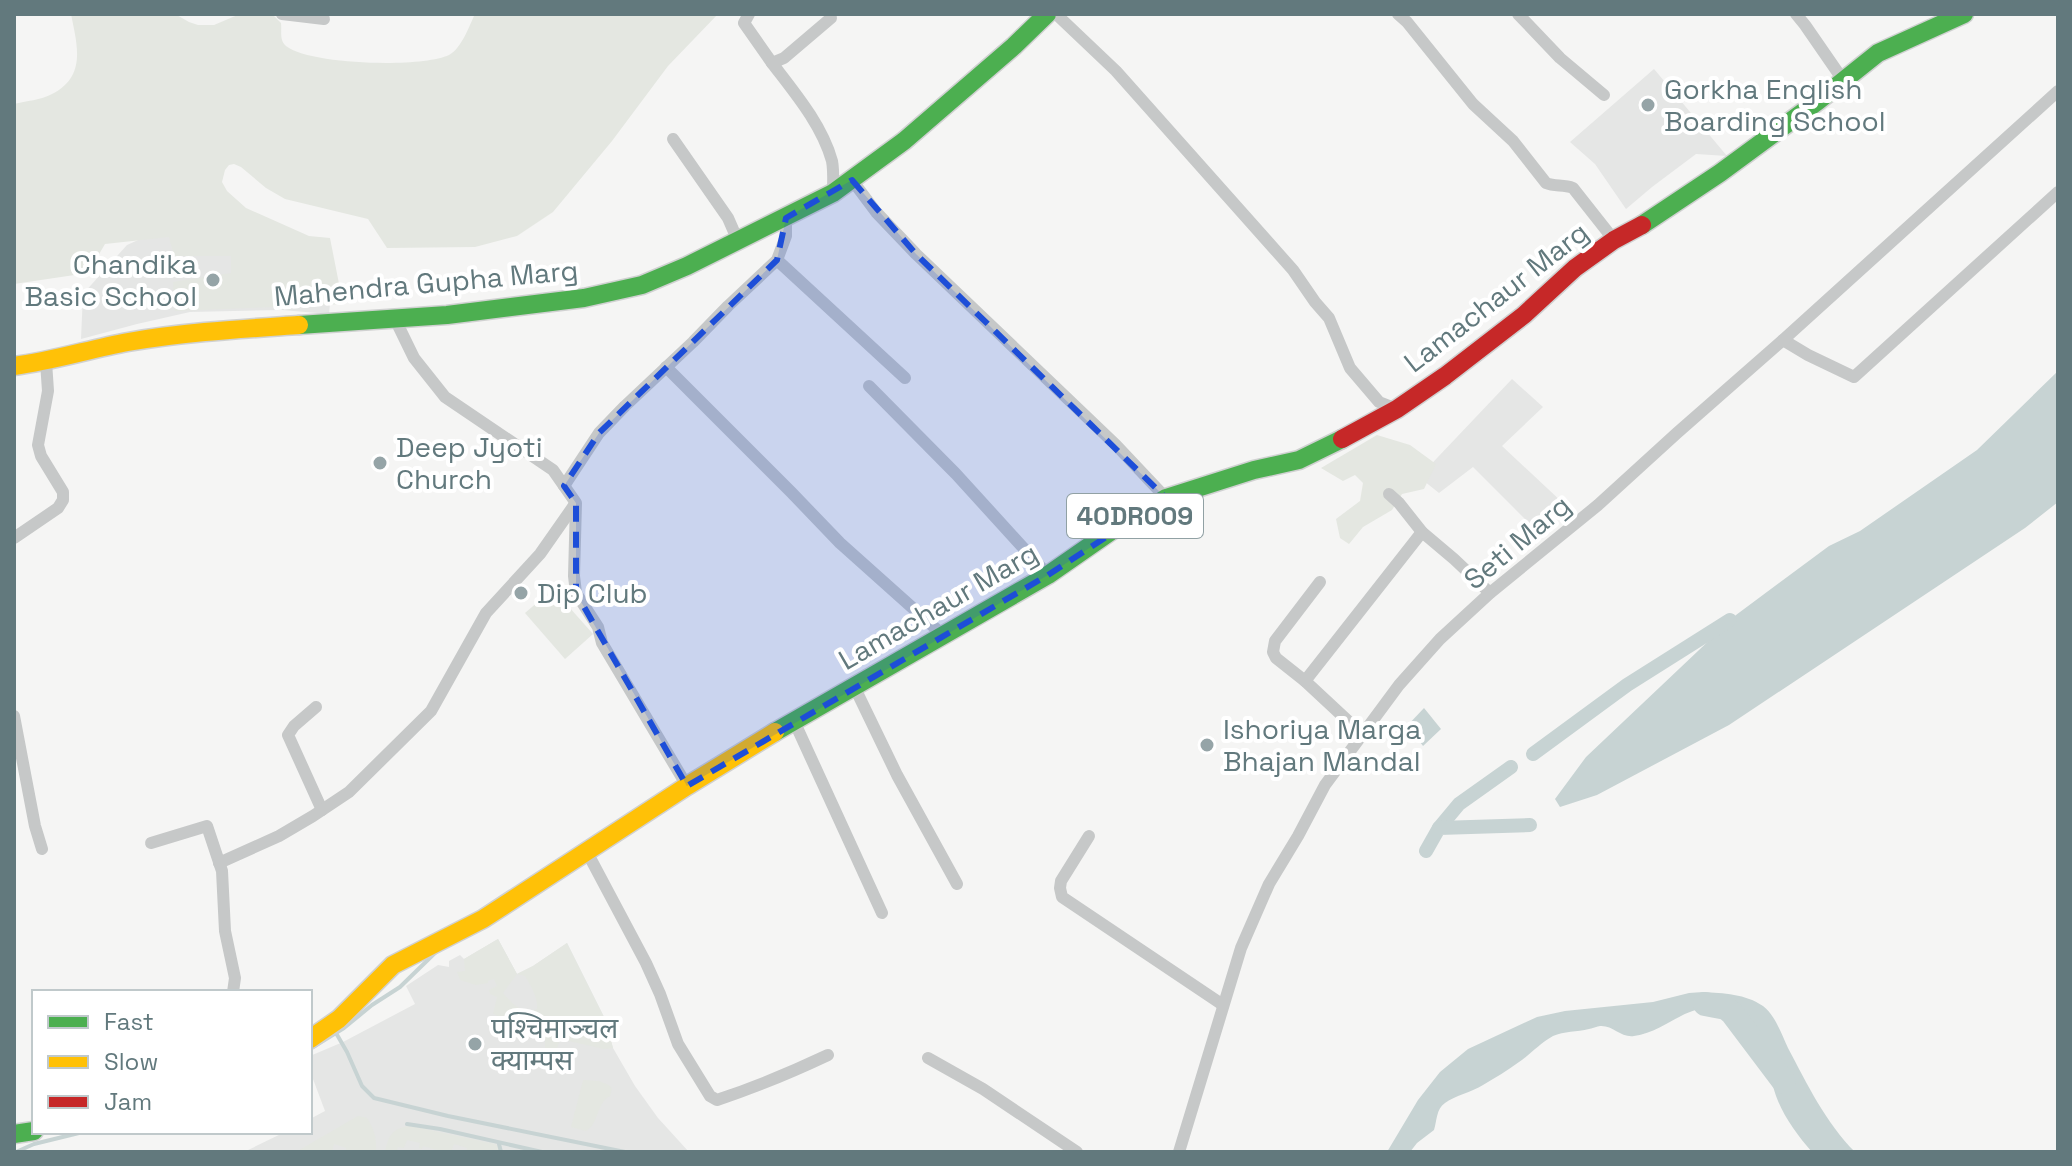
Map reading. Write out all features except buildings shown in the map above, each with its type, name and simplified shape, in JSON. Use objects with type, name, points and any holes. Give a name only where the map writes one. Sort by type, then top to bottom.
[{"type":"main road","name":"Mahendra Gupha Marg","points":[[14,366],[191,332],[499,309],[584,298],[642,285],[687,266],[833,193],[904,141],[1047,14]]},
{"type":"main road","name":"Lamachaur Marg","points":[[312,1038],[339,1019],[393,965],[483,919],[687,786],[1048,575],[1117,527],[1166,498],[1254,470],[1299,460],[1397,409],[1524,315],[1575,268],[1710,180],[1878,53],[1964,14]]},
{"type":"street","points":[[282,14],[324,19]]},
{"type":"street","points":[[749,14],[744,23],[821,133],[833,164],[833,193]]},
{"type":"street","points":[[1056,14],[1116,71],[1293,270],[1329,318],[1350,368],[1379,402],[1397,409]]},
{"type":"street","points":[[1398,14],[1473,104],[1513,141],[1546,183],[1573,188],[1614,240]]},
{"type":"street","points":[[1518,14],[1560,58],[1604,95]]},
{"type":"street","points":[[1796,14],[1843,80]]},
{"type":"street","points":[[772,63],[784,58],[831,18]]},
{"type":"street","name":"Seti Marg","points":[[1179,1152],[1241,948],[1269,884],[1325,785],[1399,685],[1440,639],[1490,593],[1598,505],[2058,91]]},
{"type":"street","points":[[673,139],[728,218],[738,241]]},
{"type":"street","points":[[852,180],[876,212],[906,243],[1116,445],[1166,498]]},
{"type":"street","points":[[1783,340],[1854,377],[2058,192]]},
{"type":"street","points":[[564,486],[599,433],[777,260],[786,236],[786,218]]},
{"type":"street","points":[[777,260],[905,378]]},
{"type":"street","points":[[395,319],[414,358],[445,397],[553,470],[576,503],[576,593],[594,619],[602,643],[617,670],[687,786]]},
{"type":"street","points":[[14,538],[58,508],[63,500],[63,492],[41,456],[38,445],[48,391],[46,362]]},
{"type":"street","points":[[666,367],[840,543],[944,636]]},
{"type":"street","points":[[869,386],[956,474],[1048,575]]},
{"type":"street","points":[[1389,494],[1422,532],[1490,593]]},
{"type":"street","points":[[219,863],[279,836],[349,792],[431,711],[486,613],[540,554],[576,503]]},
{"type":"street","points":[[1305,681],[1422,532]]},
{"type":"street","points":[[1320,582],[1275,641],[1273,652],[1362,734]]},
{"type":"street","points":[[854,686],[897,775],[957,884]]},
{"type":"street","points":[[316,707],[288,735],[322,810]]},
{"type":"street","points":[[14,716],[42,849]]},
{"type":"street","points":[[794,721],[882,913]]},
{"type":"street","points":[[151,843],[207,826],[222,871],[225,931],[235,978],[233,990]]},
{"type":"street","points":[[1089,836],[1061,881],[1062,897],[1223,1005]]},
{"type":"street","points":[[587,852],[646,963],[678,1044],[710,1096],[717,1100],[784,1076],[828,1055]]},
{"type":"street","points":[[928,1058],[983,1089],[1077,1152]]},
{"type":"highlighted area","points":[[852,180],[916,254],[1166,498],[1048,575],[687,786],[576,593],[576,503],[564,486],[599,433],[777,260],[786,218]]},
{"type":"shaded area","points":[[71,14],[175,14],[198,25],[214,25],[240,14],[272,14],[281,23],[284,44],[299,52],[341,61],[392,63],[449,55],[461,42],[475,14],[718,14],[668,66],[612,141],[553,212],[517,236],[475,247],[387,248],[368,219],[285,199],[241,167],[229,165],[222,182],[227,191],[246,208],[309,236],[330,238],[343,304],[175,311],[173,282],[231,273],[231,256],[174,256],[169,237],[105,244],[88,273],[14,284],[14,104],[48,96],[71,78],[77,48]]},
{"type":"shaded area","name":"Gorkha English Boarding School","points":[[1654,69],[1727,156],[1696,154],[1626,209],[1595,164],[1570,142]]},
{"type":"shaded area","name":"Chandika Basic School","points":[[147,236],[169,236],[334,261],[329,314],[282,310],[190,312],[81,339],[83,294],[127,245]]},
{"type":"shaded area","points":[[2058,371],[2058,502],[2025,528],[1729,725],[1597,795],[1560,807],[1555,799],[1586,757],[1736,615],[1829,546],[1860,531],[1977,450]]},
{"type":"shaded area","points":[[1512,379],[1543,407],[1502,446],[1563,503],[1536,530],[1473,467],[1439,493],[1419,477]]},
{"type":"shaded area","points":[[1377,435],[1410,445],[1436,464],[1424,489],[1402,494],[1392,510],[1363,527],[1349,544],[1340,538],[1336,519],[1360,501],[1363,483],[1355,475],[1343,481],[1321,468]]},
{"type":"shaded area","points":[[553,589],[593,634],[565,659],[525,613]]},
{"type":"shaded area","points":[[1424,708],[1441,729],[1423,746],[1408,725]]},
{"type":"shaded area","name":"पश्‍चिमाञ्‍चल क्याम्पस","points":[[498,939],[517,974],[567,943],[605,1019],[613,1048],[635,1086],[658,1118],[689,1152],[244,1152],[281,1134],[312,1134],[312,1118],[325,1111],[312,1076],[312,1055],[415,1004],[406,986],[438,965],[449,967],[449,961],[460,955],[464,959]]},
{"type":"shaded area","points":[[498,939],[517,974],[567,943],[605,1019],[613,1048],[604,1049],[560,1039],[556,1052],[545,1049],[545,1038],[519,1035],[520,1030],[495,1024],[497,1015],[493,1014],[497,997],[489,990],[497,986],[494,979],[476,985],[460,980],[457,972],[465,971],[464,959]],"holes":[[[517,974],[525,976],[535,996],[537,1009],[526,1011],[503,993]]]},
{"type":"shaded area","points":[[1703,992],[1742,997],[1767,1010],[1818,1103],[1855,1152],[1812,1152],[1781,1108],[1757,1036],[1742,1020],[1726,1011],[1711,1008],[1698,1009],[1634,1036],[1600,1026],[1553,1036],[1497,1077],[1445,1103],[1438,1112],[1434,1130],[1410,1152],[1387,1152],[1418,1100],[1440,1072],[1468,1049],[1537,1017],[1653,1002]]},
{"type":"shaded area","points":[[583,1080],[599,1081],[612,1089],[594,1123],[586,1131],[571,1127]]},
{"type":"shaded area","points":[[358,1116],[367,1118],[372,1126],[376,1152],[346,1152],[346,1148],[334,1144],[332,1152],[296,1152]]},
{"type":"shaded area","points":[[411,1126],[495,1144],[499,1147],[498,1152],[466,1152],[467,1148],[454,1144],[451,1152],[437,1152],[423,1146],[419,1148],[420,1143],[407,1140],[404,1148],[385,1152],[392,1133]]},
{"type":"waterway","points":[[1533,754],[1627,685],[1730,620]]},
{"type":"waterway","points":[[1439,828],[1459,804],[1511,767]]},
{"type":"waterway","points":[[1426,851],[1439,828],[1530,825]]},
{"type":"waterway","points":[[312,1048],[400,987],[437,951]]},
{"type":"waterway","points":[[1705,1004],[1726,1008],[1732,1013],[1784,1082]]},
{"type":"waterway","points":[[336,1033],[362,1086],[374,1098],[625,1152]]},
{"type":"waterway","points":[[407,1124],[542,1152]]},
{"type":"waterway","points":[[16,1152],[75,1134]]},
{"type":"waterway","points":[[499,1144],[501,1152]]},
{"type":"traffic: fast","points":[[299,325],[447,315],[584,298],[642,285],[687,266],[833,193],[904,141],[1047,14]]},
{"type":"traffic: fast","points":[[1642,225],[1720,173],[1878,53],[1964,14]]},
{"type":"traffic: fast","points":[[775,732],[1048,575],[1117,527],[1166,498],[1254,470],[1299,460],[1342,439]]},
{"type":"traffic: fast","points":[[14,1134],[32,1131]]},
{"type":"traffic: slow","points":[[14,366],[150,339],[299,325]]},
{"type":"traffic: slow","points":[[312,1038],[339,1019],[393,965],[483,919],[775,732]]},
{"type":"traffic: jam","points":[[1342,439],[1397,409],[1445,376],[1524,315],[1575,268],[1614,240],[1642,225]]},
{"type":"place","name":"Gorkha English Boarding School","points":[[1648,105]]},
{"type":"place","name":"Chandika Basic School","points":[[213,280]]},
{"type":"place","name":"Deep Jyoti Church","points":[[380,463]]},
{"type":"place","name":"Dip Club","points":[[521,593]]},
{"type":"place","name":"Ishoriya Marga Bhajan Mandal","points":[[1207,745]]},
{"type":"place","name":"पश्‍चिमाञ्‍चल क्याम्पस","points":[[475,1044]]}]
